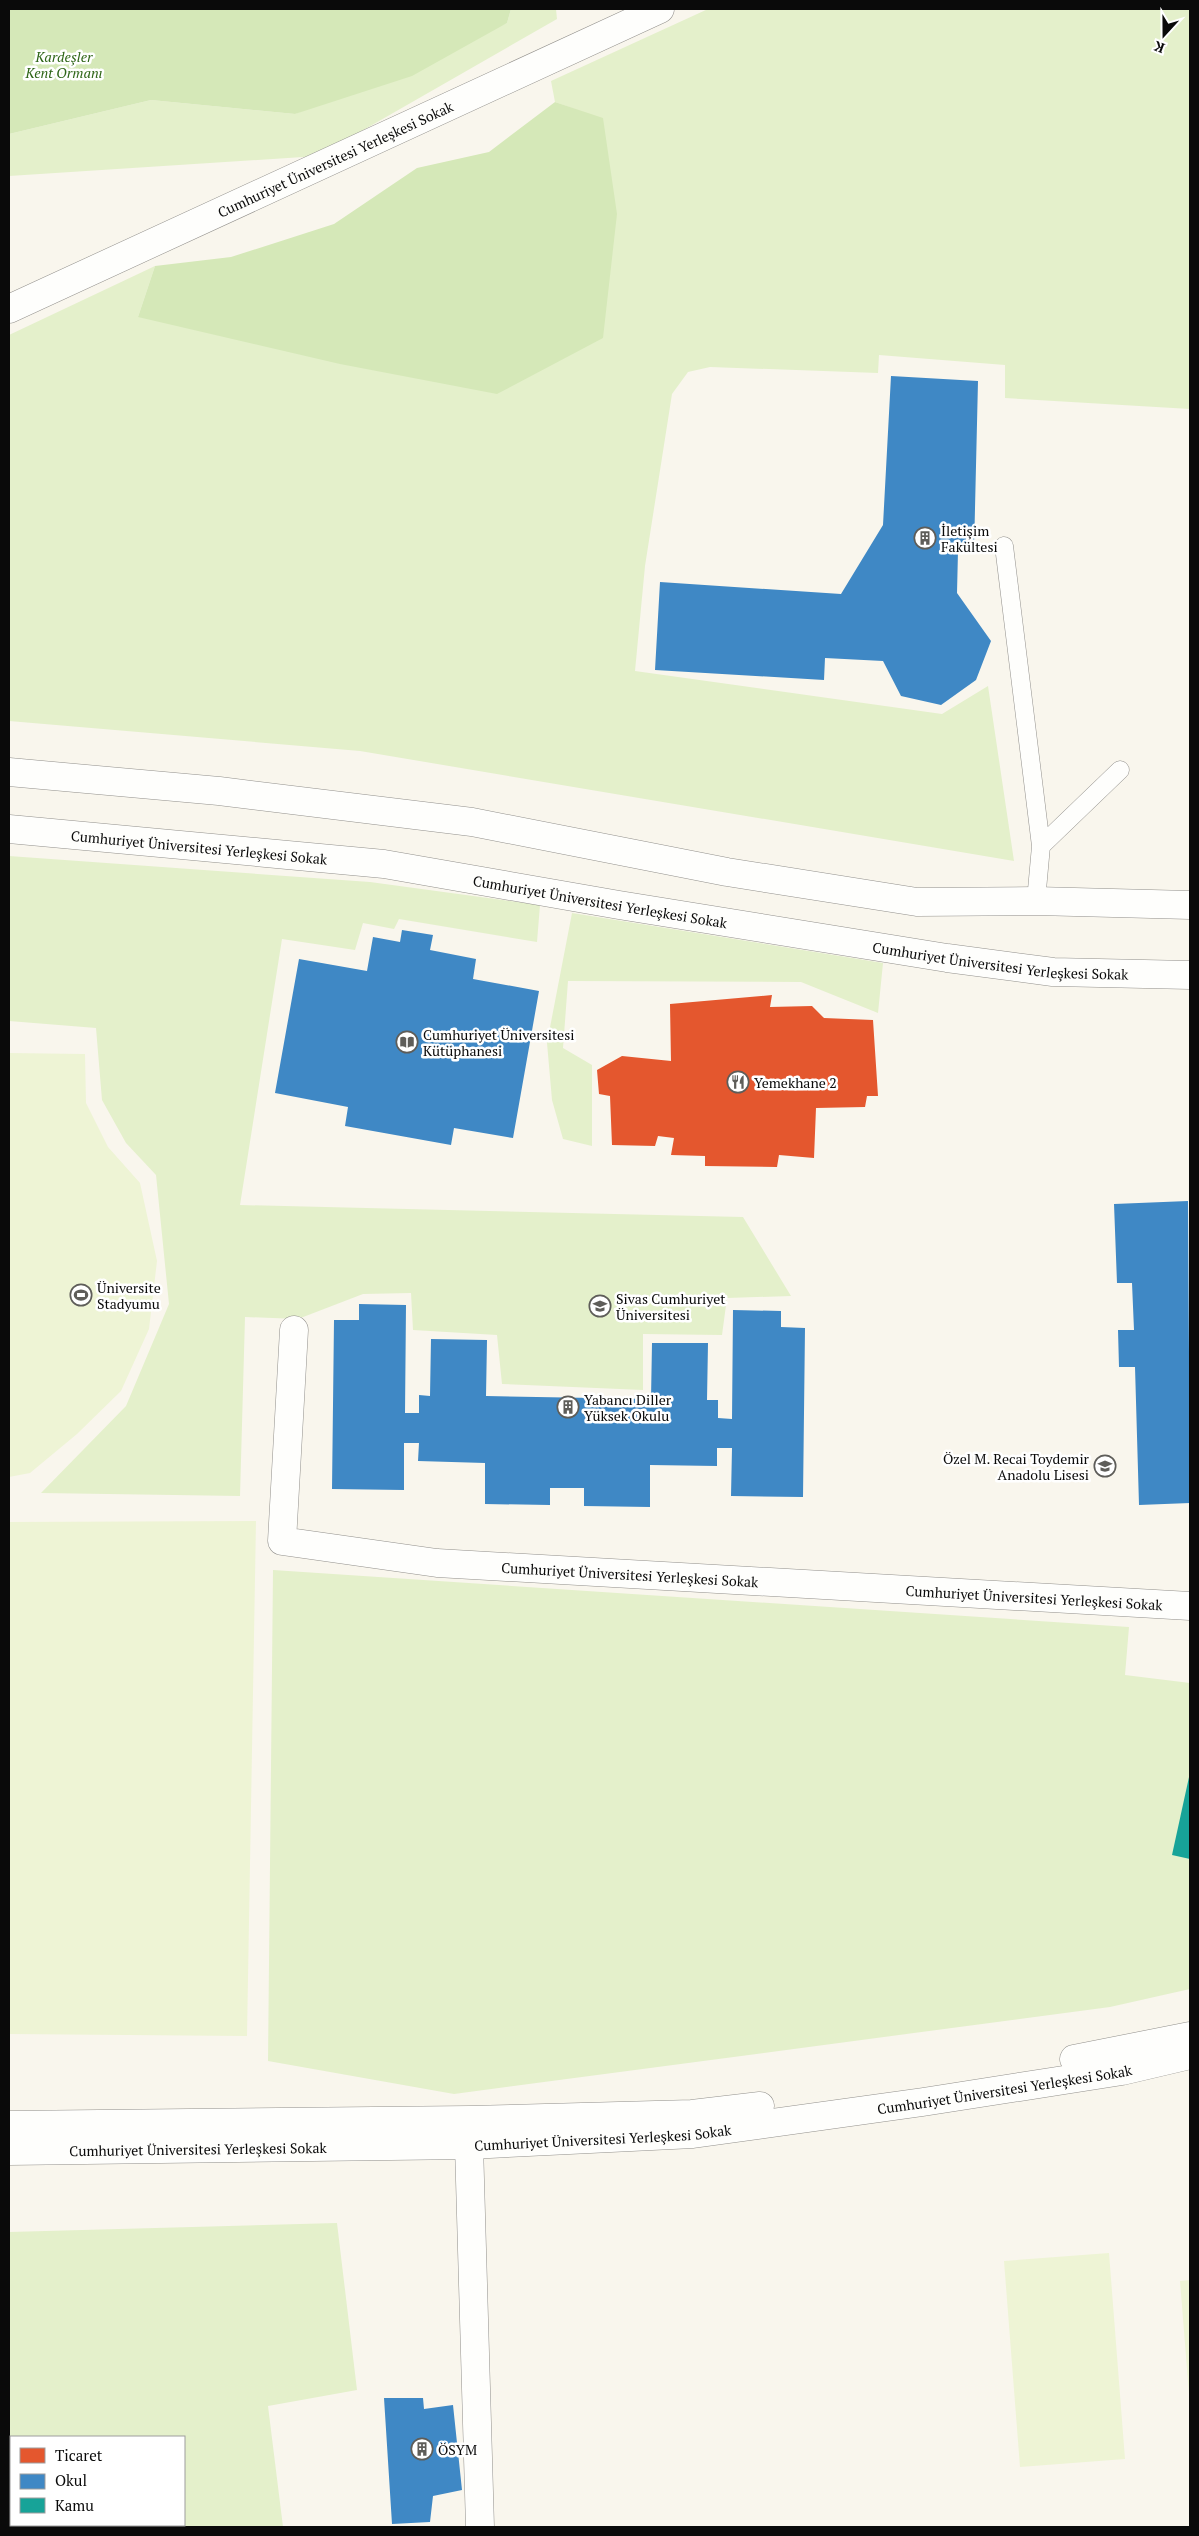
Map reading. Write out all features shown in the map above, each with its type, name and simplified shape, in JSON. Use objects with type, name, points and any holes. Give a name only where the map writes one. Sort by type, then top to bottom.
[{"type":"street","name":"Cumhuriyet Üniversitesi Yerleşkesi Sokak","points":[[9,309],[660,9]]},
{"type":"street","points":[[9,772],[220,792],[472,822],[727,872],[917,902],[1036,901],[1190,904]]},
{"type":"street","name":"Cumhuriyet Üniversitesi Yerleşkesi Sokak","points":[[9,829],[384,864],[947,958],[1053,972],[1190,975]]},
{"type":"street","name":"Cumhuriyet Üniversitesi Yerleşkesi Sokak","points":[[294,1330],[282,1541],[437,1563],[1190,1606]]},
{"type":"street","name":"Cumhuriyet Üniversitesi Yerleşkesi Sokak","points":[[9,2125],[469,2120],[692,2114],[923,2086],[1119,2052],[1190,2036]]},
{"type":"street","name":"Cumhuriyet Üniversitesi Yerleşkesi Sokak","points":[[9,2151],[469,2145],[693,2134],[923,2102],[1113,2072],[1190,2055]]},
{"type":"street","points":[[469,2145],[480,2527]]},
{"type":"lane","points":[[1004,546],[1041,846],[1036,901]]},
{"type":"lane","points":[[1041,846],[1120,770]]},
{"type":"green space","name":"Kardeşler Kent Ormanı","points":[[9,9],[511,9],[507,23],[412,76],[295,114],[151,100],[9,134]]},
{"type":"green space","points":[[511,9],[556,9],[557,19],[318,156],[9,176],[9,134],[151,100],[295,114],[507,23]]},
{"type":"green space","points":[[708,9],[1190,9],[1190,409],[1005,398],[1005,365],[879,355],[878,373],[710,367],[688,372],[672,394],[645,566],[635,671],[942,714],[988,686],[1014,861],[360,751],[9,721],[9,335],[155,266],[138,317],[603,119],[555,102],[551,81]]},
{"type":"green space","points":[[555,102],[603,118],[617,214],[603,338],[497,394],[340,364],[138,317],[155,266],[231,257],[334,224],[417,168],[489,152]]},
{"type":"green space","points":[[9,856],[370,882],[540,905],[537,942],[399,919],[394,929],[363,923],[355,950],[282,939],[240,1205],[743,1217],[791,1296],[727,1298],[722,1335],[643,1334],[643,1390],[502,1384],[497,1335],[413,1330],[411,1293],[363,1294],[298,1319],[245,1317],[240,1496],[41,1493],[126,1406],[169,1304],[156,1175],[126,1143],[102,1100],[96,1028],[9,1021]]},
{"type":"green space","points":[[572,913],[883,963],[878,1013],[801,982],[568,981],[563,1048],[592,1065],[592,1146],[563,1139],[552,1100],[547,1043]]},
{"type":"green space","name":"Üniversite Stadyumu","points":[[9,1053],[85,1054],[86,1103],[108,1147],[140,1183],[157,1261],[149,1329],[121,1391],[77,1434],[30,1473],[9,1477]]},
{"type":"green space","points":[[256,1521],[247,2036],[9,2034],[9,1522]]},
{"type":"green space","points":[[273,1570],[1129,1627],[1125,1675],[1190,1683],[1190,1989],[1110,2007],[454,2094],[268,2061]]},
{"type":"green space","points":[[337,2223],[357,2390],[268,2406],[283,2527],[9,2527],[9,2232]]},
{"type":"green space","points":[[1109,2253],[1125,2459],[1020,2467],[1004,2261]]},
{"type":"green space","points":[[1190,2280],[1190,2394],[1189,2394],[1180,2281]]},
{"type":"building: Ticaret","name":"Yemekhane 2","points":[[772,995],[770,1007],[812,1006],[824,1018],[873,1020],[878,1096],[867,1096],[865,1107],[816,1108],[814,1158],[779,1155],[777,1167],[705,1166],[705,1156],[671,1155],[674,1138],[658,1136],[655,1146],[612,1145],[610,1096],[599,1094],[597,1070],[622,1056],[671,1061],[670,1004]]},
{"type":"building: Okul","name":"İletişim Fakültesi","points":[[891,376],[978,381],[974,551],[958,551],[957,593],[991,641],[976,680],[941,705],[901,696],[883,661],[825,658],[824,680],[655,670],[660,582],[841,594],[883,525]]},
{"type":"building: Okul","name":"Cumhuriyet Üniversitesi Kütüphanesi","points":[[402,930],[433,935],[430,950],[476,959],[473,979],[539,991],[513,1138],[454,1128],[451,1145],[345,1126],[348,1107],[275,1093],[299,959],[367,971],[373,937],[400,942]]},
{"type":"building: Okul","points":[[1188,1201],[1190,1503],[1139,1505],[1135,1367],[1119,1367],[1118,1330],[1134,1330],[1132,1283],[1117,1283],[1114,1204]]},
{"type":"building: Okul","name":"Yabancı Diller Yüksek Okulu","points":[[359,1304],[406,1305],[405,1413],[419,1413],[419,1395],[430,1396],[431,1339],[487,1340],[486,1396],[651,1399],[652,1343],[708,1343],[707,1400],[718,1400],[718,1418],[732,1419],[733,1310],[781,1311],[781,1327],[805,1328],[803,1497],[731,1496],[732,1448],[717,1448],[717,1466],[650,1465],[650,1507],[584,1506],[584,1488],[550,1488],[550,1505],[485,1504],[485,1463],[418,1461],[419,1443],[404,1443],[404,1490],[332,1489],[334,1320],[359,1320]]},
{"type":"building: Okul","name":"ÖSYM","points":[[384,2398],[423,2398],[424,2409],[453,2405],[462,2490],[433,2496],[430,2522],[392,2524]]},
{"type":"building: Kamu","points":[[1190,1777],[1190,1859],[1172,1855]]},
{"type":"place","name":"İletişim Fakültesi","points":[[925,538]]},
{"type":"place","name":"Cumhuriyet Üniversitesi Kütüphanesi","points":[[407,1042]]},
{"type":"place","name":"Yemekhane 2","points":[[738,1082]]},
{"type":"place","name":"Üniversite Stadyumu","points":[[81,1295]]},
{"type":"place","name":"Sivas Cumhuriyet Üniversitesi","points":[[600,1306]]},
{"type":"place","name":"Yabancı Diller Yüksek Okulu","points":[[568,1407]]},
{"type":"place","name":"Özel M. Recai Toydemir Anadolu Lisesi","points":[[1105,1466]]},
{"type":"place","name":"ÖSYM","points":[[422,2449]]}]
